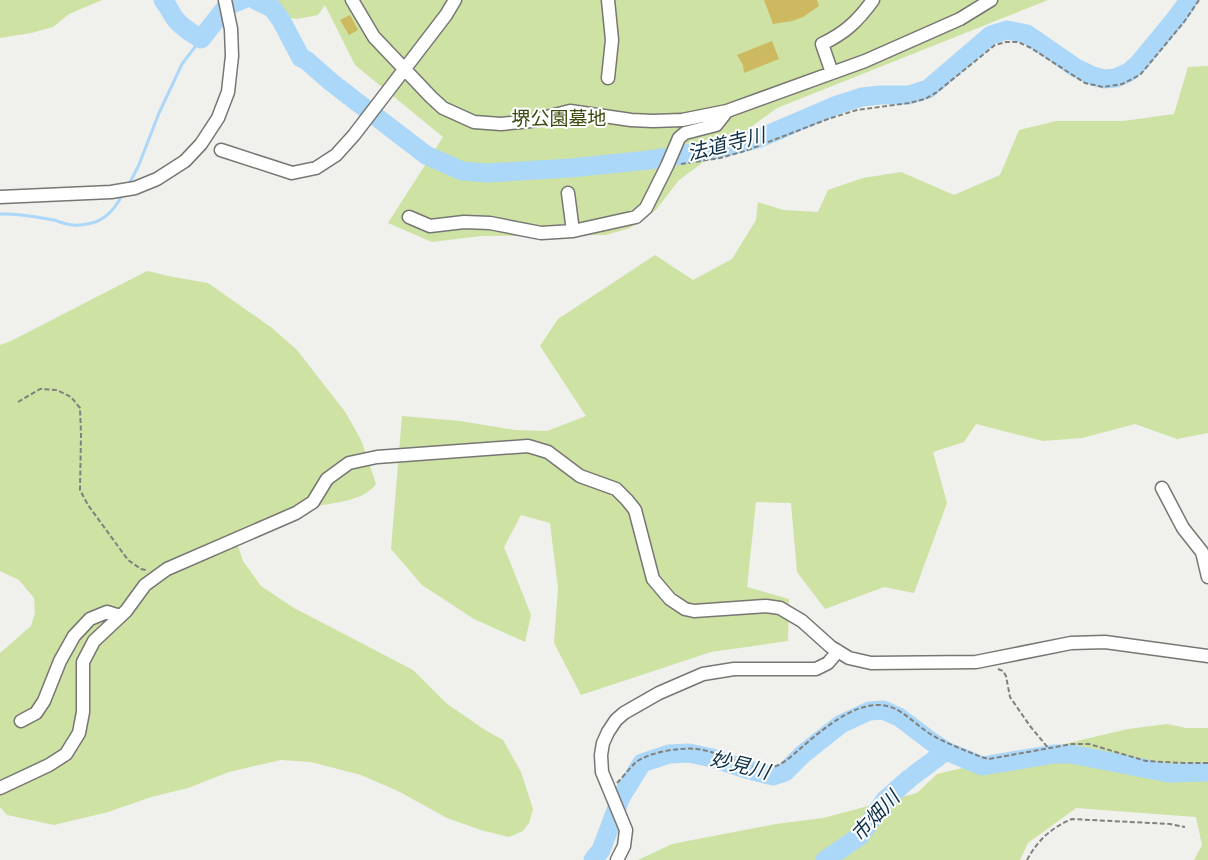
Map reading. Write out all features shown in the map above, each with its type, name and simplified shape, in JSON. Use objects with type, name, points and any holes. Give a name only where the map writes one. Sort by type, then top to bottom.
[{"type":"street","points":[[0,197],[111,192],[135,188],[157,179],[185,161],[201,144],[218,118],[228,92],[232,38],[225,0]]},
{"type":"street","points":[[352,0],[374,37],[443,108],[474,122],[501,124],[531,120],[570,110],[631,120],[682,120],[727,111],[865,61],[960,19],[991,0]]},
{"type":"street","points":[[221,150],[292,173],[316,168],[336,155],[354,135],[455,0]]},
{"type":"street","points":[[608,0],[612,40],[608,78]]},
{"type":"street","points":[[832,73],[822,44],[842,34],[862,15],[873,0]]},
{"type":"street","points":[[410,217],[430,226],[464,222],[490,223],[541,234],[573,231],[636,217],[646,208],[679,138],[685,133],[716,125],[727,111]]},
{"type":"street","points":[[568,193],[573,231]]},
{"type":"street","points":[[0,788],[49,765],[66,754],[79,734],[84,712],[83,662],[94,641],[126,611],[145,585],[167,569],[296,513],[313,502],[327,479],[349,463],[376,457],[528,446],[548,452],[580,476],[616,489],[635,510],[653,580],[670,599],[685,609],[694,611],[766,606],[780,608],[802,622],[831,647],[849,658],[871,663],[976,662],[1071,643],[1105,642],[1208,656]]},
{"type":"street","points":[[1162,488],[1183,528],[1202,552],[1208,577]]},
{"type":"street","points":[[22,721],[36,713],[44,701],[60,660],[74,636],[90,619],[107,612],[120,616]]},
{"type":"street","points":[[617,860],[624,846],[626,830],[602,772],[601,755],[603,743],[616,720],[624,713],[659,694],[703,674],[734,669],[816,670],[828,663],[838,651]]},
{"type":"path","points":[[667,166],[720,158],[745,151],[828,119],[857,110],[910,103],[924,99],[938,92],[995,45],[1006,42],[1018,42],[1031,48],[1085,83],[1103,87],[1122,84],[1140,75],[1184,22],[1199,0]]},
{"type":"path","points":[[18,402],[40,389],[56,390],[71,397],[80,408],[80,490],[88,505],[128,560],[141,569],[160,574]]},
{"type":"path","points":[[997,668],[1003,671],[1006,676],[1010,697],[1030,726],[1049,748]]},
{"type":"path","points":[[610,794],[635,763],[652,754],[678,749],[696,749],[711,752],[760,768],[770,768],[780,764],[841,717],[853,711],[878,704],[894,708],[933,736],[989,759],[1072,744],[1089,744],[1146,761],[1208,762]]},
{"type":"path","points":[[1027,860],[1040,840],[1063,822],[1072,819],[1170,824],[1185,827]]},
{"type":"green space","points":[[0,0],[102,0],[69,14],[53,27],[0,38]]},
{"type":"green space","name":"堺公園墓地","points":[[229,0],[1048,0],[777,108],[679,180],[655,211],[630,228],[606,235],[481,236],[432,242],[388,223],[443,137],[355,65],[325,5],[318,15],[297,19],[278,16],[250,5]]},
{"type":"green space","points":[[1208,66],[1208,433],[1177,439],[1135,424],[1082,438],[1043,441],[976,424],[964,442],[933,452],[947,503],[914,593],[884,587],[825,609],[797,572],[791,503],[756,502],[747,587],[789,599],[788,641],[711,652],[581,695],[554,643],[558,588],[550,523],[521,515],[504,547],[531,615],[525,642],[474,619],[422,585],[391,549],[402,416],[460,421],[515,430],[547,431],[586,416],[540,346],[558,319],[655,255],[693,280],[732,259],[756,220],[758,202],[783,210],[818,212],[828,190],[863,178],[901,172],[954,195],[1000,175],[1019,130],[1056,121],[1123,121],[1174,114],[1188,67]]},
{"type":"green space","points":[[147,271],[208,283],[272,328],[297,350],[346,413],[362,442],[376,484],[361,496],[343,502],[304,510],[243,536],[238,546],[243,561],[261,586],[294,608],[413,670],[446,703],[503,740],[521,772],[533,809],[529,823],[523,831],[509,837],[481,830],[447,818],[398,791],[361,775],[311,762],[281,760],[229,772],[188,788],[151,797],[108,812],[54,825],[7,815],[0,807],[0,653],[31,626],[35,613],[34,598],[19,580],[0,571],[0,345]]},
{"type":"green space","points":[[1167,724],[1186,728],[1208,728],[1208,860],[1194,860],[1202,845],[1196,817],[1076,808],[1028,843],[1020,860],[638,860],[672,844],[776,824],[823,818],[917,793],[937,774],[1128,729]]},
{"type":"building","points":[[764,0],[817,0],[819,6],[803,17],[773,24]]},
{"type":"building","points":[[350,15],[358,30],[349,35],[340,20]]},
{"type":"building","points":[[772,41],[779,59],[744,73],[743,65],[737,55]]},
{"type":"waterway","name":"法道寺川","points":[[163,0],[179,24],[201,39],[227,6],[242,0]]},
{"type":"waterway","name":"法道寺川","points":[[255,0],[272,8],[281,20],[301,58],[426,155],[462,171],[487,173],[570,168],[649,160],[718,149],[760,138],[837,105],[862,97],[909,95],[928,89],[991,35],[1007,30],[1027,34],[1076,68],[1093,76],[1104,79],[1116,78],[1129,72],[1139,63],[1176,18],[1188,0]]},
{"type":"waterway","points":[[129,184],[182,64],[201,39]]},
{"type":"waterway","points":[[0,214],[14,214],[54,220],[71,225],[85,225],[106,216],[123,194]]},
{"type":"waterway","name":"妙見川","points":[[593,860],[601,850],[621,797],[642,763],[669,754],[689,753],[773,776],[785,772],[803,754],[841,724],[869,711],[883,710],[899,717],[946,751],[982,766],[1054,754],[1071,754],[1168,773],[1208,772]]},
{"type":"waterway","name":"市畑川","points":[[825,860],[860,836],[885,800],[946,751]]}]
